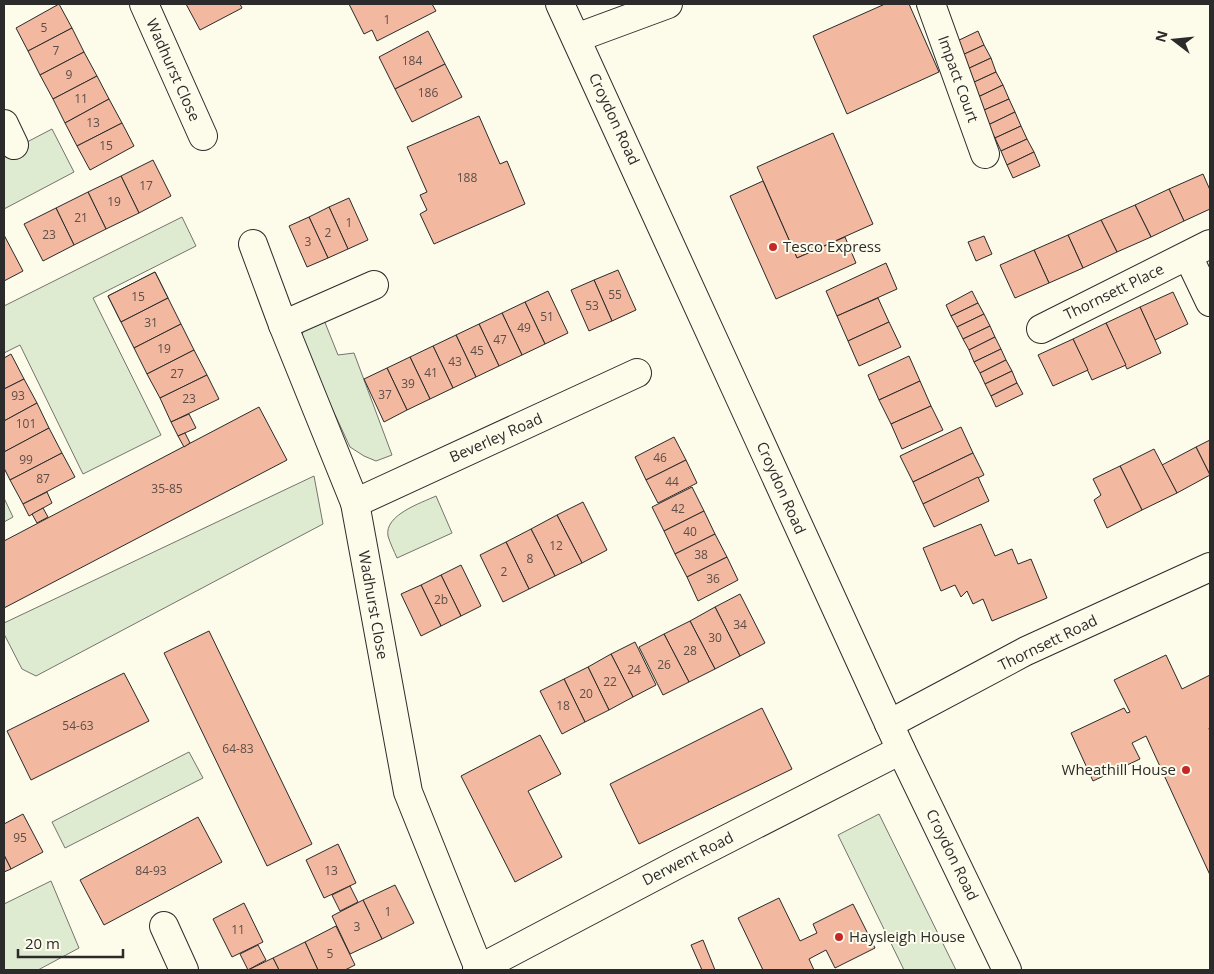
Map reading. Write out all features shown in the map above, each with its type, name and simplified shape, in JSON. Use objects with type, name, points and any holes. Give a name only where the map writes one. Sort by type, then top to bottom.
[{"type":"street","name":"Wadhurst Close","points":[[144,4],[203,136]]},
{"type":"street","name":"Croydon Road","points":[[560,4],[901,750],[1007,970]]},
{"type":"street","points":[[576,38],[668,4]]},
{"type":"street","name":"Impact Court","points":[[931,4],[985,154]]},
{"type":"street","name":"Wadhurst Close","points":[[253,244],[283,325],[355,503],[408,792],[478,970]]},
{"type":"street","name":"Thornsett Place","points":[[1041,329],[1199,250],[1210,302]]},
{"type":"street","points":[[283,325],[374,285]]},
{"type":"street","name":"Beverley Road","points":[[355,503],[637,373]]},
{"type":"street","name":"Thornsett Road","points":[[889,724],[1026,651],[1210,567]]},
{"type":"street","name":"Derwent Road","points":[[478,970],[668,869],[901,750]]},
{"type":"street","points":[[164,926],[184,970]]},
{"type":"green space","points":[[52,129],[74,172],[4,209],[4,154]]},
{"type":"green space","points":[[182,217],[196,246],[93,298],[161,435],[83,474],[20,345],[4,353],[4,306]]},
{"type":"green space","points":[[324,320],[338,355],[354,353],[392,455],[376,461],[350,447],[300,339],[306,325]]},
{"type":"green space","points":[[314,476],[323,524],[36,676],[22,669],[4,634],[4,623]]},
{"type":"green space","points":[[436,496],[452,533],[397,558],[388,536],[388,529],[392,522],[397,516],[413,506]]},
{"type":"green space","points":[[4,498],[13,517],[4,522]]},
{"type":"green space","points":[[189,752],[203,778],[65,848],[52,822]]},
{"type":"green space","points":[[879,814],[956,970],[904,970],[838,835]]},
{"type":"green space","points":[[51,881],[79,948],[38,970],[4,970],[4,904]]},
{"type":"building","points":[[59,4],[72,28],[28,51],[16,28]]},
{"type":"building","points":[[186,4],[240,4],[242,8],[200,30]]},
{"type":"building","points":[[349,4],[432,4],[436,11],[377,41],[372,30],[364,34]]},
{"type":"building","points":[[885,4],[909,4],[939,72],[847,114],[813,36]]},
{"type":"building","points":[[72,28],[84,52],[40,75],[28,51]]},
{"type":"building","points":[[428,31],[445,64],[395,89],[379,57]]},
{"type":"building","points":[[978,31],[984,45],[958,57],[951,44]]},
{"type":"building","points":[[984,45],[991,58],[963,71],[958,57]]},
{"type":"building","points":[[84,52],[97,76],[53,99],[40,75]]},
{"type":"building","points":[[991,58],[996,72],[970,84],[963,71]]},
{"type":"building","points":[[445,64],[462,97],[412,122],[395,89]]},
{"type":"building","points":[[996,72],[1003,85],[976,98],[970,84]]},
{"type":"building","points":[[97,76],[109,99],[65,123],[53,99]]},
{"type":"building","points":[[1003,85],[1009,99],[982,111],[976,98]]},
{"type":"building","points":[[109,99],[122,123],[77,146],[65,123]]},
{"type":"building","points":[[1009,99],[1015,112],[988,125],[982,111]]},
{"type":"building","points":[[1015,112],[1021,126],[995,138],[988,125]]},
{"type":"building","points":[[479,116],[500,164],[507,161],[525,204],[434,244],[420,214],[427,210],[420,195],[427,192],[407,147]]},
{"type":"building","points":[[122,123],[134,146],[90,170],[77,146]]},
{"type":"building","points":[[1021,126],[1027,139],[1001,151],[995,138]]},
{"type":"building","points":[[833,133],[873,224],[797,258],[757,167]]},
{"type":"building","points":[[1027,139],[1034,152],[1007,165],[1001,151]]},
{"type":"building","points":[[1034,152],[1040,166],[1013,178],[1007,165]]},
{"type":"building","points":[[153,160],[171,196],[139,213],[121,176]]},
{"type":"building","points":[[1203,174],[1210,190],[1210,209],[1184,221],[1169,189]]},
{"type":"building","points":[[121,176],[139,213],[106,229],[88,192]]},
{"type":"building","name":"Tesco Express","points":[[763,181],[797,258],[845,237],[856,263],[776,299],[730,196]]},
{"type":"building","points":[[1169,189],[1184,221],[1151,237],[1135,205]]},
{"type":"building","points":[[88,192],[106,229],[74,245],[56,208]]},
{"type":"building","points":[[349,198],[368,240],[348,249],[329,207]]},
{"type":"building","points":[[1135,205],[1151,237],[1117,252],[1101,220]]},
{"type":"building","points":[[329,207],[348,249],[328,258],[309,217]]},
{"type":"building","points":[[56,208],[74,245],[43,261],[24,224]]},
{"type":"building","points":[[309,217],[328,258],[307,267],[289,226]]},
{"type":"building","points":[[1101,220],[1117,252],[1083,268],[1068,235]]},
{"type":"building","points":[[4,235],[23,271],[4,281]]},
{"type":"building","points":[[1068,235],[1083,268],[1049,283],[1034,250]]},
{"type":"building","points":[[984,236],[992,254],[976,261],[968,242]]},
{"type":"building","points":[[1034,250],[1049,283],[1015,298],[1000,265]]},
{"type":"building","points":[[886,263],[897,289],[837,316],[826,291]]},
{"type":"building","points":[[618,270],[636,310],[612,321],[594,280]]},
{"type":"building","points":[[155,272],[168,298],[121,322],[108,296]]},
{"type":"building","points":[[155,272],[168,298],[121,322],[108,296]]},
{"type":"building","points":[[594,280],[612,321],[589,331],[571,290]]},
{"type":"building","points":[[548,291],[568,333],[545,344],[525,302]]},
{"type":"building","points":[[972,291],[978,303],[951,316],[946,305]]},
{"type":"building","points":[[1173,292],[1188,324],[1155,340],[1140,307]]},
{"type":"building","points":[[168,298],[181,324],[134,348],[121,322]]},
{"type":"building","points":[[878,298],[889,322],[848,341],[837,316]]},
{"type":"building","points":[[525,302],[545,344],[522,355],[502,313]]},
{"type":"building","points":[[978,303],[984,314],[957,327],[951,316]]},
{"type":"building","points":[[1140,307],[1161,353],[1127,369],[1106,323]]},
{"type":"building","points":[[502,313],[522,355],[499,366],[479,324]]},
{"type":"building","points":[[984,314],[990,326],[963,339],[957,327]]},
{"type":"building","points":[[889,322],[901,347],[859,366],[848,341]]},
{"type":"building","points":[[1106,323],[1126,365],[1092,380],[1073,339]]},
{"type":"building","points":[[181,324],[194,350],[147,374],[134,348]]},
{"type":"building","points":[[479,324],[499,366],[476,377],[456,335]]},
{"type":"building","points":[[990,326],[995,337],[969,350],[963,339]]},
{"type":"building","points":[[456,335],[476,377],[453,388],[433,346]]},
{"type":"building","points":[[995,337],[1001,349],[974,362],[969,350]]},
{"type":"building","points":[[1073,339],[1088,370],[1053,386],[1038,355]]},
{"type":"building","points":[[433,346],[453,388],[430,399],[410,357]]},
{"type":"building","points":[[1001,349],[1006,360],[980,373],[974,362]]},
{"type":"building","points":[[194,350],[207,375],[160,398],[147,374]]},
{"type":"building","points":[[11,354],[24,379],[4,389],[4,358]]},
{"type":"building","points":[[909,356],[920,381],[879,400],[868,375]]},
{"type":"building","points":[[410,357],[430,399],[407,410],[387,368]]},
{"type":"building","points":[[1006,360],[1012,371],[985,384],[980,373]]},
{"type":"building","points":[[387,368],[407,410],[384,422],[364,379]]},
{"type":"building","points":[[1012,371],[1017,383],[991,396],[985,384]]},
{"type":"building","points":[[207,375],[219,399],[171,422],[160,398]]},
{"type":"building","points":[[24,379],[37,403],[4,421],[4,389]]},
{"type":"building","points":[[920,381],[931,406],[891,424],[879,400]]},
{"type":"building","points":[[1017,383],[1023,394],[996,407],[991,396]]},
{"type":"building","points":[[37,403],[49,428],[4,452],[4,421]]},
{"type":"building","points":[[931,406],[943,430],[902,449],[891,424]]},
{"type":"building","points":[[259,407],[287,460],[4,608],[4,541]]},
{"type":"building","points":[[189,414],[196,428],[178,436],[171,422]]},
{"type":"building","points":[[961,427],[973,453],[913,482],[900,456]]},
{"type":"building","points":[[49,428],[62,453],[10,480],[4,468],[4,452]]},
{"type":"building","points":[[185,433],[190,443],[184,447],[178,436]]},
{"type":"building","points":[[674,437],[686,460],[646,480],[635,457]]},
{"type":"building","points":[[1210,440],[1210,475],[1196,447]]},
{"type":"building","points":[[1196,447],[1210,475],[1177,493],[1162,465]]},
{"type":"building","points":[[1154,449],[1177,493],[1142,510],[1120,466]]},
{"type":"building","points":[[62,453],[75,477],[23,504],[10,480]]},
{"type":"building","points":[[973,453],[984,475],[923,504],[913,482]]},
{"type":"building","points":[[686,460],[697,483],[658,503],[646,480]]},
{"type":"building","points":[[1120,466],[1142,510],[1107,528],[1094,500],[1101,495],[1093,479]]},
{"type":"building","points":[[978,477],[989,501],[934,527],[923,504]]},
{"type":"building","points":[[692,487],[704,511],[664,531],[652,507]]},
{"type":"building","points":[[47,492],[52,503],[29,516],[23,504]]},
{"type":"building","points":[[583,502],[607,550],[582,563],[557,515]]},
{"type":"building","points":[[43,508],[48,517],[37,523],[32,514]]},
{"type":"building","points":[[704,511],[715,534],[675,554],[664,531]]},
{"type":"building","points":[[557,515],[582,563],[555,576],[531,529]]},
{"type":"building","points":[[981,524],[995,556],[1012,549],[1018,564],[1031,559],[1047,598],[992,621],[983,599],[973,604],[967,591],[961,597],[955,585],[941,591],[923,548]]},
{"type":"building","points":[[531,529],[555,576],[529,589],[506,542]]},
{"type":"building","points":[[715,534],[727,557],[687,577],[675,554]]},
{"type":"building","points":[[506,542],[529,589],[503,602],[480,555]]},
{"type":"building","points":[[727,557],[738,580],[698,601],[687,577]]},
{"type":"building","points":[[461,565],[481,606],[461,616],[441,575]]},
{"type":"building","points":[[441,575],[461,616],[441,626],[421,585]]},
{"type":"building","points":[[421,585],[441,626],[421,636],[401,594]]},
{"type":"building","points":[[740,594],[765,643],[740,656],[715,607]]},
{"type":"building","points":[[715,607],[740,656],[715,669],[690,621]]},
{"type":"building","points":[[690,621],[715,669],[689,682],[664,634]]},
{"type":"building","points":[[209,631],[312,844],[267,866],[164,653]]},
{"type":"building","points":[[664,634],[689,682],[663,695],[639,647]]},
{"type":"building","points":[[635,642],[656,685],[633,697],[611,654]]},
{"type":"building","points":[[611,654],[633,697],[609,710],[588,667]]},
{"type":"building","name":"Wheathill House","points":[[1166,655],[1182,689],[1210,675],[1210,875],[1146,736],[1132,743],[1140,759],[1093,781],[1071,733],[1124,708],[1127,713],[1130,712],[1114,680]]},
{"type":"building","points":[[588,667],[609,710],[585,722],[564,679]]},
{"type":"building","points":[[124,673],[149,721],[31,780],[7,731]]},
{"type":"building","points":[[564,679],[585,722],[562,734],[540,691]]},
{"type":"building","points":[[762,708],[792,769],[639,844],[610,784]]},
{"type":"building","points":[[540,735],[561,774],[528,791],[562,857],[515,882],[461,776]]},
{"type":"building","points":[[23,814],[43,852],[11,869],[4,855],[4,824]]},
{"type":"building","points":[[198,817],[222,862],[104,925],[80,880]]},
{"type":"building","points":[[338,844],[356,883],[324,898],[306,860]]},
{"type":"building","points":[[4,855],[11,869],[4,872]]},
{"type":"building","points":[[395,885],[414,923],[382,939],[363,900]]},
{"type":"building","points":[[350,886],[358,902],[340,911],[332,895]]},
{"type":"building","name":"Haysleigh House","points":[[779,898],[800,941],[817,933],[813,924],[853,904],[875,948],[835,968],[826,950],[809,959],[814,970],[763,970],[738,918]]},
{"type":"building","points":[[363,900],[382,939],[350,954],[332,916]]},
{"type":"building","points":[[244,903],[263,942],[232,957],[213,919]]},
{"type":"building","points":[[336,926],[355,965],[345,970],[318,970],[305,942]]},
{"type":"building","points":[[703,940],[715,970],[702,970],[691,945]]},
{"type":"building","points":[[305,942],[318,970],[279,970],[273,958]]},
{"type":"building","points":[[258,945],[266,960],[248,970],[240,954]]},
{"type":"building","points":[[273,958],[279,970],[248,970]]},
{"type":"place","name":"Tesco Express","points":[[773,247]]},
{"type":"place","name":"Wheathill House","points":[[1186,770]]},
{"type":"place","name":"Haysleigh House","points":[[839,937]]}]
